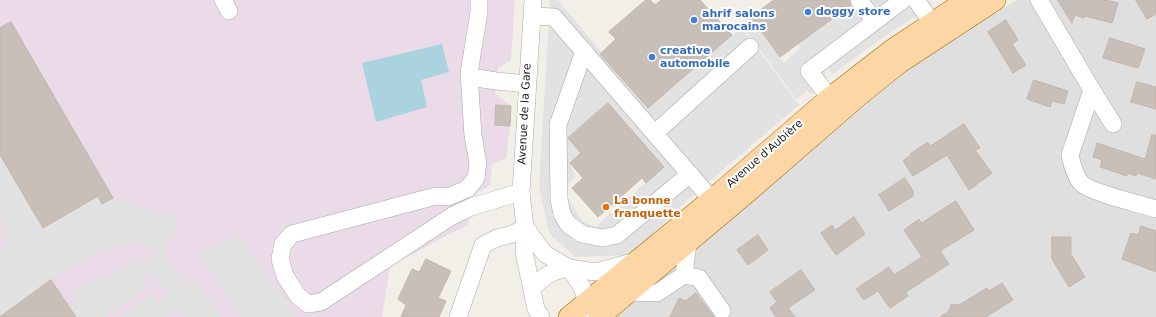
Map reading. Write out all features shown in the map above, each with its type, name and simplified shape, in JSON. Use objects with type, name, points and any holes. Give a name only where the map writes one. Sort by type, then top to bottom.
[{"type":"main road","name":"Avenue d'Aubière","points":[[588,312],[636,261],[712,200],[830,98],[892,50],[932,23],[968,4],[995,0]]},
{"type":"main road","name":"Avenue d'Aubière","points":[[569,317],[588,312],[630,292],[858,96],[968,4]]},
{"type":"street","points":[[479,0],[479,12],[470,76],[473,136],[478,163],[476,178],[467,189],[448,197],[436,196],[292,234],[283,244],[280,258],[285,276],[298,296],[308,304],[321,302],[452,216],[471,207],[521,192]]},
{"type":"street","points":[[859,0],[875,21]]},
{"type":"street","points":[[830,98],[809,71],[903,0]]},
{"type":"street","points":[[916,0],[932,23]]},
{"type":"street","points":[[1039,0],[1113,124]]},
{"type":"street","points":[[532,8],[554,17],[712,200]]},
{"type":"street","name":"Avenue de la Gare","points":[[532,8],[521,192],[524,227],[524,252],[536,309],[541,317]]},
{"type":"street","points":[[655,134],[750,47]]},
{"type":"street","points":[[584,52],[558,125],[559,199],[562,214],[568,224],[582,234],[602,238],[617,234],[690,174]]},
{"type":"street","points":[[470,76],[496,81],[527,84]]},
{"type":"street","points":[[1092,90],[1070,155],[1072,166],[1081,183],[1092,189],[1156,209]]},
{"type":"street","points":[[458,317],[483,245],[497,238],[513,234],[524,227],[545,254],[569,268],[582,287],[588,312]]},
{"type":"street","points":[[684,275],[688,243]]},
{"type":"street","points":[[532,289],[542,278],[557,270],[569,268],[596,272],[636,261]]},
{"type":"street","points":[[630,292],[657,293],[684,275],[699,278],[722,311]]},
{"type":"shaded area","points":[[0,0],[515,0],[511,60],[498,68],[495,93],[511,106],[506,158],[492,164],[490,185],[469,199],[472,210],[467,225],[390,266],[382,317],[0,317]]},
{"type":"shaded area","points":[[550,0],[558,0],[648,108],[732,35],[743,29],[799,105],[691,197],[630,255],[575,257],[549,233],[539,186]],"holes":[[[608,103],[664,167],[604,219],[597,227],[583,222],[564,189],[575,176],[570,163],[581,153],[568,138]]]},
{"type":"shaded area","points":[[846,0],[929,0],[932,6],[886,35],[833,74],[828,68],[824,71],[828,81],[812,94],[807,91],[796,99],[742,25],[751,17],[784,63],[800,48],[798,44],[850,6]]},
{"type":"shaded area","points":[[1017,0],[1156,0],[1156,317],[613,317],[906,68]]},
{"type":"shaded area","points":[[0,155],[43,228],[98,196],[103,204],[113,198],[177,217],[173,237],[162,252],[185,284],[195,277],[222,317],[183,317],[176,311],[168,317],[117,317],[151,294],[158,304],[168,294],[151,272],[142,278],[147,288],[107,317],[76,317],[70,308],[79,302],[74,292],[84,285],[107,277],[161,252],[142,243],[100,250],[51,280],[0,317],[0,247],[4,246],[2,211],[0,211]]},
{"type":"shaded area","points":[[239,235],[297,317],[241,317],[199,254]]},
{"type":"water","points":[[442,44],[449,72],[421,80],[427,107],[376,122],[362,63]]},
{"type":"building","name":"creative automobile","points":[[646,0],[650,0],[655,5],[661,0],[700,0],[732,35],[648,108],[600,54],[616,39],[609,32]]},
{"type":"building","points":[[774,0],[849,0],[851,5],[780,57],[751,17]]},
{"type":"building","points":[[1058,0],[1106,0],[1118,3],[1112,23],[1075,15],[1072,23]]},
{"type":"building","points":[[1136,0],[1156,0],[1156,14],[1147,19]]},
{"type":"building","points":[[1006,20],[1018,40],[1012,44],[1026,65],[1013,73],[988,32]]},
{"type":"building","points":[[11,22],[113,198],[102,204],[98,196],[43,228],[0,155],[0,28]]},
{"type":"building","points":[[1110,38],[1145,49],[1138,68],[1103,58]]},
{"type":"building","points":[[1034,80],[1068,91],[1064,104],[1052,101],[1050,107],[1027,99]]},
{"type":"building","points":[[1137,82],[1156,87],[1156,109],[1131,102]]},
{"type":"building","points":[[608,103],[664,167],[646,183],[642,178],[598,217],[572,188],[583,178],[570,163],[581,153],[568,138]]},
{"type":"building","points":[[496,105],[511,106],[510,126],[495,125]]},
{"type":"building","points":[[964,124],[980,148],[975,150],[992,173],[969,190],[947,155],[913,176],[903,161],[911,155],[910,154],[928,142],[930,146]]},
{"type":"building","points":[[1152,135],[1156,135],[1156,179],[1137,173],[1136,176],[1127,173],[1127,176],[1100,167],[1102,160],[1093,157],[1097,143],[1145,159]]},
{"type":"building","points":[[905,178],[913,191],[913,196],[889,211],[879,195]]},
{"type":"building","points":[[956,201],[974,230],[940,251],[949,264],[906,292],[908,296],[890,308],[878,291],[864,300],[856,289],[889,267],[894,275],[922,257],[904,230],[919,219],[921,223]]},
{"type":"building","points":[[854,217],[865,234],[836,255],[821,233],[832,225],[835,230]]},
{"type":"building","points":[[1141,226],[1156,231],[1156,272],[1122,259],[1131,233],[1138,235]]},
{"type":"building","points":[[758,235],[768,250],[748,265],[737,250]]},
{"type":"building","points":[[1052,237],[1071,237],[1071,254],[1085,277],[1069,287],[1052,259]]},
{"type":"building","points":[[426,259],[451,271],[438,298],[446,301],[439,317],[401,317],[406,305],[398,299],[412,269],[419,272]]},
{"type":"building","points":[[801,270],[815,290],[788,308],[795,317],[776,317],[770,308],[777,302],[770,292]]},
{"type":"building","points":[[51,280],[76,317],[0,317]]},
{"type":"building","points":[[1002,283],[1013,300],[986,317],[940,317],[949,311],[951,304],[959,305],[987,288],[989,291]]},
{"type":"building","points":[[696,293],[714,317],[670,317],[679,298],[685,301]]},
{"type":"place","name":"doggy store","points":[[808,12]]},
{"type":"place","name":"ahrif salons marocains","points":[[694,20]]},
{"type":"place","name":"creative automobile","points":[[652,57]]},
{"type":"place","name":"La bonne franquette","points":[[606,207]]}]
